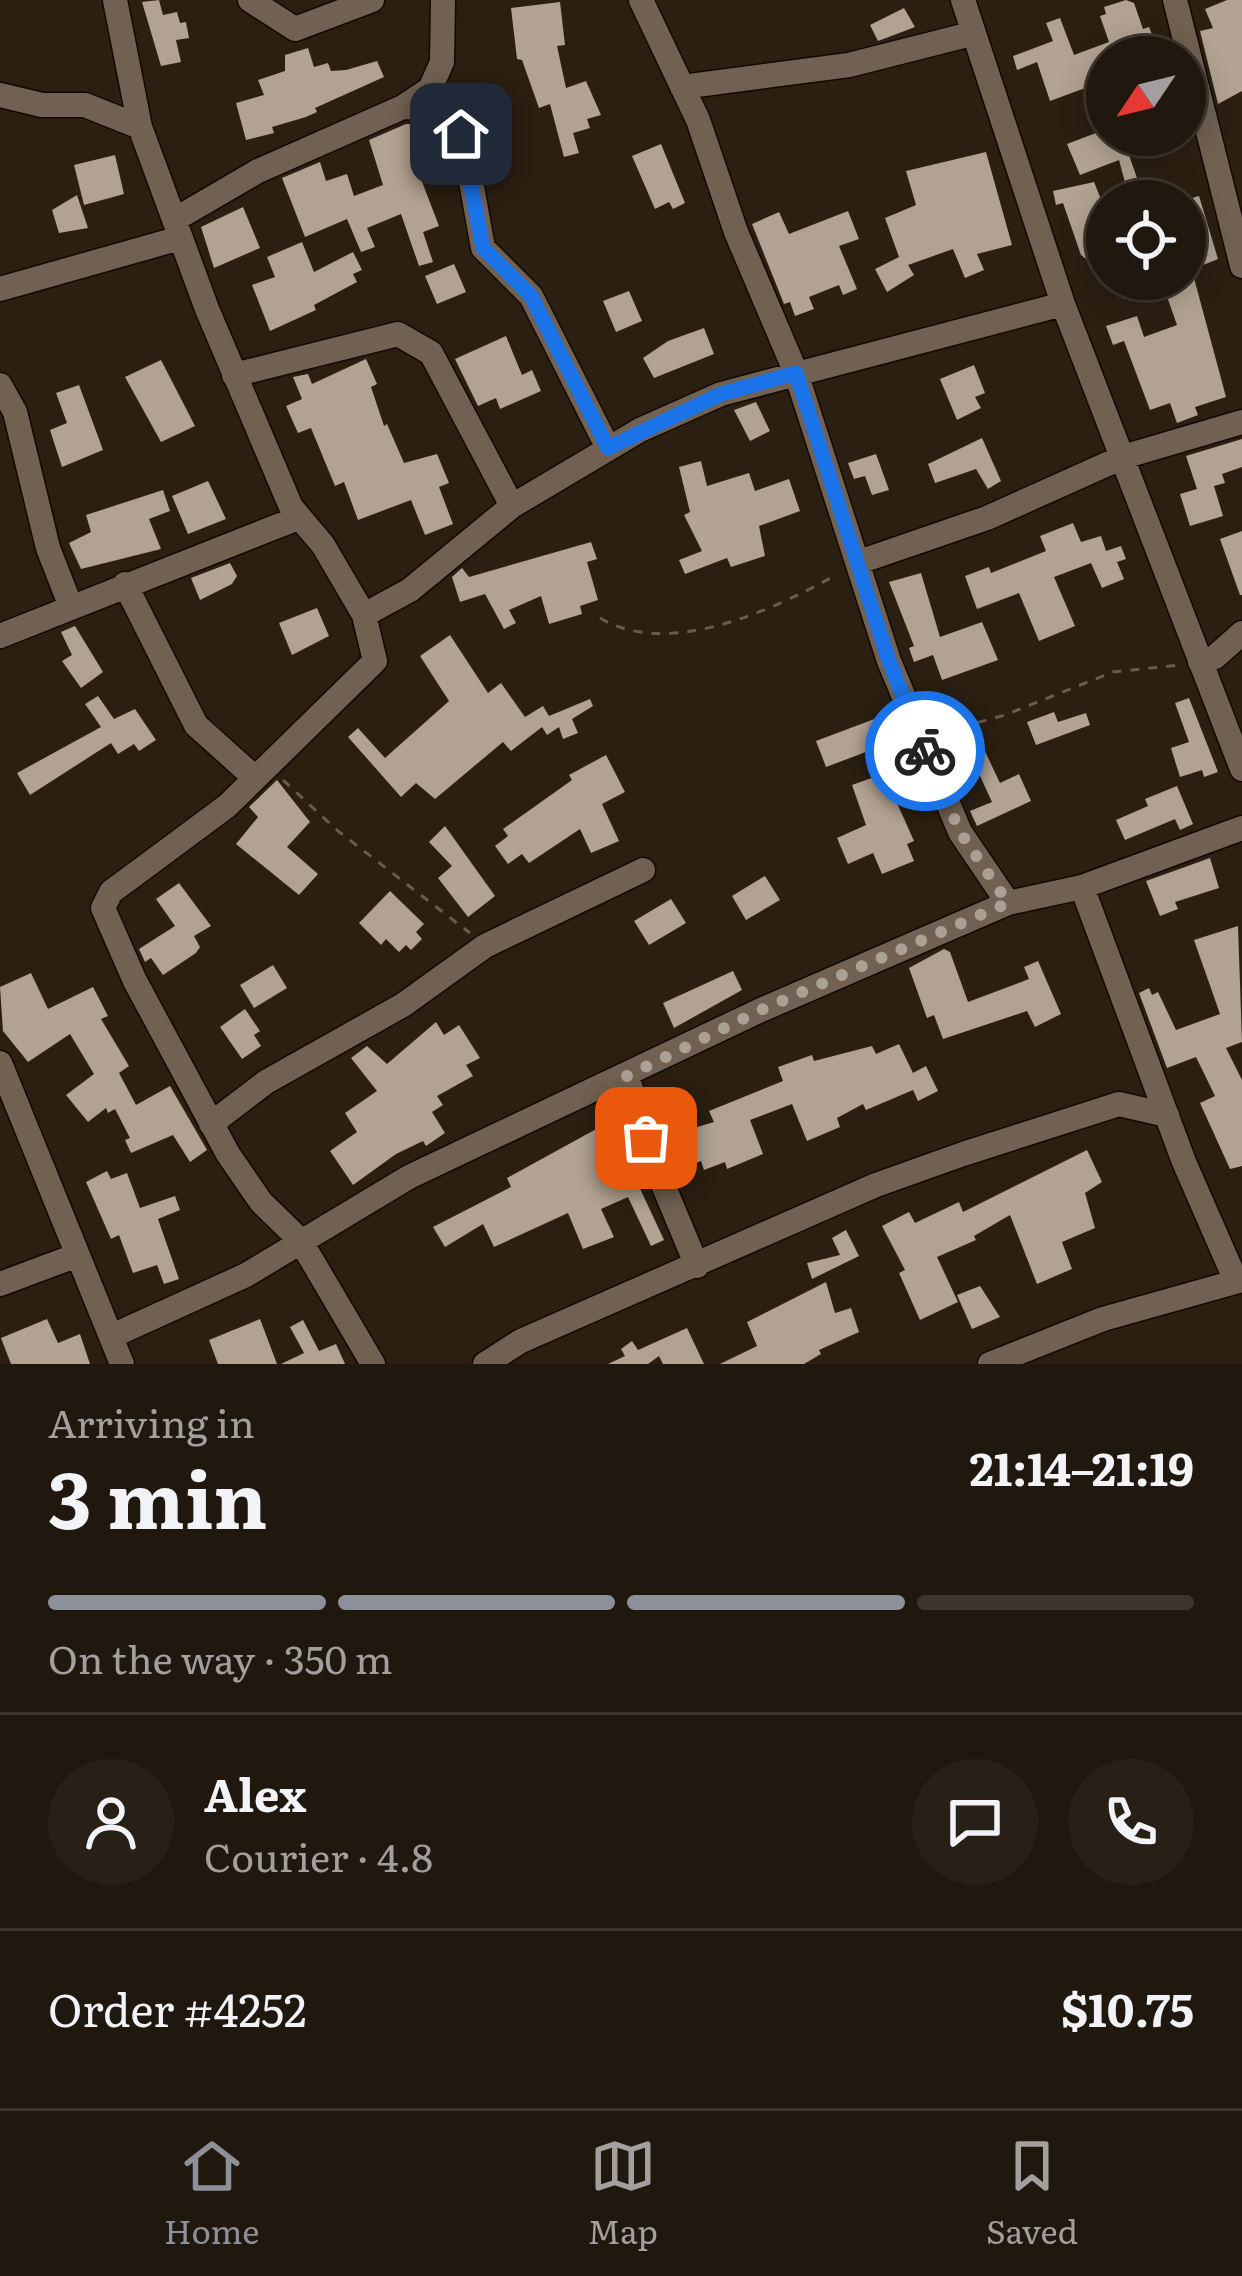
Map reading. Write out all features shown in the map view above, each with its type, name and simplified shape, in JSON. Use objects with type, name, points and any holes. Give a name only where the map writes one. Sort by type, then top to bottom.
[{"type":"street","points":[[115,0],[140,127],[233,375],[298,518],[323,544],[364,615],[375,661],[195,834],[111,892],[103,908],[211,1124],[254,1193],[300,1240],[374,1364]]},
{"type":"street","points":[[250,0],[295,29],[372,0]]},
{"type":"street","points":[[0,289],[177,229],[258,171],[403,107],[438,77],[443,0]]},
{"type":"street","points":[[641,0],[682,87],[796,373],[920,736],[960,832],[1008,903]]},
{"type":"street","points":[[963,0],[1063,304],[1242,769]]},
{"type":"street","points":[[1175,0],[1242,266]]},
{"type":"street","points":[[682,87],[825,70],[971,34]]},
{"type":"street","points":[[0,95],[42,105],[85,105],[140,127]]},
{"type":"street","points":[[403,107],[445,109],[457,121],[478,205],[476,226],[483,248],[531,296],[608,448]]},
{"type":"street","points":[[364,615],[410,590],[512,506],[608,448],[721,394],[1063,304]]},
{"type":"street","points":[[233,375],[398,334],[417,340],[431,353],[512,506]]},
{"type":"street","points":[[0,385],[15,412],[48,548],[71,607]]},
{"type":"street","points":[[859,562],[987,518],[1123,458],[1242,422]]},
{"type":"street","points":[[0,636],[298,518]]},
{"type":"street","points":[[125,584],[196,725],[261,772]]},
{"type":"street","points":[[1200,662],[1215,657],[1242,633]]},
{"type":"street","points":[[112,1336],[215,1291],[409,1177],[761,1010],[1008,903],[1082,887],[1242,828]]},
{"type":"street","points":[[211,1124],[266,1082],[403,1005],[485,946],[643,870]]},
{"type":"street","points":[[990,1364],[1103,1319],[1239,1281],[1167,1115],[1082,887]]},
{"type":"street","points":[[0,1063],[5,1088],[122,1364]]},
{"type":"street","points":[[627,1076],[653,1163],[697,1266]]},
{"type":"street","points":[[485,1364],[521,1341],[876,1185],[1119,1104],[1167,1115]]},
{"type":"street","points":[[0,1284],[75,1256]]},
{"type":"path","points":[[600,618],[633,632],[683,632],[782,599],[859,562]]},
{"type":"path","points":[[920,736],[967,728],[1113,672],[1200,662]]},
{"type":"path","points":[[261,772],[485,946]]},
{"type":"building","points":[[159,0],[163,15],[177,12],[180,23],[186,22],[189,38],[176,40],[181,62],[161,66],[142,2]]},
{"type":"building","points":[[1126,0],[1134,3],[1143,29],[1149,27],[1153,36],[1107,36],[1100,16],[1106,14],[1104,7]]},
{"type":"building","points":[[1242,0],[1242,91],[1218,104],[1206,36],[1200,31],[1213,28],[1205,9]]},
{"type":"building","points":[[560,2],[565,45],[557,46],[566,88],[586,81],[601,115],[587,119],[590,128],[573,133],[579,153],[564,157],[550,104],[539,108],[522,60],[517,59],[511,8]]},
{"type":"building","points":[[904,8],[915,27],[878,41],[870,25]]},
{"type":"building","points":[[1060,18],[1074,55],[1086,51],[1086,88],[1050,101],[1037,62],[1017,70],[1013,56],[1053,41],[1046,23]]},
{"type":"building","points":[[308,48],[314,67],[328,63],[331,71],[346,70],[377,61],[384,77],[315,108],[317,112],[306,117],[272,127],[274,133],[246,140],[236,103],[264,95],[258,80],[285,71],[285,55]]},
{"type":"building","points":[[406,124],[438,125],[449,151],[416,166],[439,226],[423,232],[433,262],[419,266],[401,214],[367,228],[375,247],[361,252],[347,219],[305,237],[282,178],[320,162],[326,181],[347,174],[354,196],[383,185],[369,140]]},
{"type":"building","points":[[1086,137],[1086,156],[1129,156],[1138,180],[1124,180],[1119,160],[1080,175],[1067,144]]},
{"type":"building","points":[[661,144],[685,203],[673,209],[669,202],[655,209],[632,156]]},
{"type":"building","points":[[986,152],[1012,245],[977,254],[984,270],[965,278],[953,249],[908,265],[914,275],[887,292],[875,269],[899,257],[885,218],[916,205],[906,171]]},
{"type":"building","points":[[115,155],[124,194],[84,205],[74,165]]},
{"type":"building","points":[[1086,184],[1086,259],[1063,203],[1056,205],[1053,191]]},
{"type":"building","points":[[77,195],[88,228],[59,233],[52,210]]},
{"type":"building","points":[[243,207],[260,248],[214,268],[201,227]]},
{"type":"building","points":[[848,211],[859,239],[839,246],[857,289],[843,295],[839,285],[809,297],[814,309],[795,316],[790,302],[784,304],[752,224],[779,212],[789,234]]},
{"type":"building","points":[[1206,219],[1218,259],[1206,264]]},
{"type":"building","points":[[302,242],[314,272],[353,252],[362,270],[353,274],[357,282],[314,305],[316,310],[270,331],[252,285],[275,277],[267,257]]},
{"type":"building","points":[[454,264],[466,292],[437,304],[425,276]]},
{"type":"building","points":[[629,291],[642,321],[616,332],[603,301]]},
{"type":"building","points":[[1168,300],[1200,300],[1226,397],[1195,407],[1198,415],[1177,423],[1170,403],[1150,410],[1124,341],[1113,345],[1106,326],[1137,316],[1144,337],[1177,325]]},
{"type":"building","points":[[704,328],[714,354],[654,378],[643,358],[668,341]]},
{"type":"building","points":[[506,336],[522,375],[532,370],[541,391],[500,409],[496,398],[478,406],[455,359]]},
{"type":"building","points":[[366,359],[377,384],[371,387],[384,426],[387,424],[404,463],[437,454],[449,483],[439,487],[453,524],[425,535],[411,500],[358,520],[344,482],[335,486],[311,428],[298,433],[286,406],[302,399],[293,377],[308,374],[312,384]]},
{"type":"building","points":[[161,360],[195,426],[161,442],[125,377]]},
{"type":"building","points":[[974,365],[985,393],[975,397],[981,408],[957,420],[940,379]]},
{"type":"building","points":[[79,385],[103,450],[62,467],[50,430],[67,423],[56,393]]},
{"type":"building","points":[[756,402],[770,431],[750,441],[734,410]]},
{"type":"building","points":[[982,438],[1001,481],[988,489],[976,469],[935,483],[928,464]]},
{"type":"building","points":[[1242,439],[1242,467],[1222,474],[1225,483],[1214,486],[1223,516],[1190,526],[1180,494],[1197,489],[1186,456]]},
{"type":"building","points":[[876,454],[889,490],[872,495],[865,476],[854,479],[848,463]]},
{"type":"building","points":[[701,461],[707,486],[749,473],[755,491],[789,479],[800,511],[759,526],[765,556],[731,567],[727,558],[685,574],[679,560],[702,551],[684,515],[690,512],[679,467]]},
{"type":"building","points":[[208,481],[226,519],[188,534],[172,496]]},
{"type":"building","points":[[163,490],[170,511],[149,519],[161,549],[81,569],[69,543],[91,532],[86,515]]},
{"type":"building","points":[[1073,523],[1081,542],[1101,536],[1106,551],[1121,546],[1126,559],[1117,562],[1124,579],[1102,588],[1091,563],[1054,577],[1075,626],[1039,641],[1019,593],[977,609],[965,576],[989,567],[991,573],[1046,551],[1040,536]]},
{"type":"building","points":[[1242,531],[1242,595],[1240,595],[1220,539]]},
{"type":"building","points":[[591,542],[597,559],[587,562],[598,600],[580,606],[582,614],[549,624],[541,596],[509,610],[516,623],[504,629],[485,594],[460,602],[452,577],[462,568],[469,577]]},
{"type":"building","points":[[230,563],[237,576],[232,584],[200,600],[191,578]]},
{"type":"building","points":[[921,573],[940,637],[982,622],[998,660],[942,680],[933,655],[914,662],[909,648],[914,646],[889,582]]},
{"type":"building","points":[[317,608],[329,636],[292,655],[279,623]]},
{"type":"building","points":[[75,626],[103,672],[81,688],[62,661],[72,655],[61,632]]},
{"type":"building","points":[[450,635],[488,693],[501,683],[525,717],[543,706],[549,716],[590,699],[593,706],[572,719],[578,733],[563,739],[559,727],[547,735],[542,727],[511,751],[503,742],[435,799],[416,783],[401,797],[348,737],[358,728],[385,758],[449,701],[420,656]]},
{"type":"building","points":[[98,696],[114,719],[135,709],[156,740],[139,751],[134,744],[118,754],[111,743],[30,795],[17,773],[101,727],[85,704]]},
{"type":"building","points":[[1189,698],[1218,772],[1204,777],[1202,770],[1180,777],[1171,748],[1189,742],[1175,703]]},
{"type":"building","points":[[1054,712],[1058,722],[1086,713],[1090,725],[1036,745],[1027,722]]},
{"type":"building","points":[[885,715],[895,741],[826,767],[816,741]]},
{"type":"building","points":[[981,743],[1000,783],[1019,774],[1031,801],[977,826],[970,811],[992,802],[975,765],[956,773],[949,757]]},
{"type":"building","points":[[606,755],[625,792],[602,804],[619,841],[591,853],[580,829],[529,863],[522,854],[508,864],[495,846],[508,836],[503,829],[572,780],[569,775]]},
{"type":"building","points":[[897,769],[908,799],[897,803],[914,841],[907,844],[914,861],[882,874],[873,853],[848,864],[837,838],[866,825],[852,785]]},
{"type":"building","points":[[277,780],[310,822],[287,847],[318,874],[299,895],[236,844],[258,817],[249,807]]},
{"type":"building","points":[[1177,786],[1193,824],[1180,830],[1175,819],[1125,840],[1116,820],[1148,806],[1145,799]]},
{"type":"building","points":[[445,826],[495,896],[468,917],[438,878],[452,866],[429,842]]},
{"type":"building","points":[[1210,858],[1219,888],[1175,902],[1178,909],[1160,916],[1146,881]]},
{"type":"building","points":[[765,876],[780,900],[746,920],[732,896]]},
{"type":"building","points":[[179,883],[211,926],[194,936],[200,947],[196,953],[163,975],[151,958],[145,962],[139,949],[175,926],[156,899]]},
{"type":"building","points":[[390,891],[424,924],[416,932],[422,939],[411,950],[406,945],[399,952],[386,939],[381,945],[359,923]]},
{"type":"building","points":[[671,899],[686,923],[649,945],[634,921]]},
{"type":"building","points":[[1238,926],[1242,1042],[1226,1048],[1242,1080],[1242,1166],[1230,1169],[1200,1103],[1215,1096],[1196,1057],[1167,1068],[1139,993],[1149,988],[1152,995],[1158,992],[1176,1030],[1220,1014],[1194,940]]},
{"type":"building","points":[[944,949],[950,952],[968,1002],[1029,979],[1024,967],[1038,961],[1061,1014],[1035,1027],[1027,1011],[943,1039],[934,1015],[927,1018],[909,968]]},
{"type":"building","points":[[273,965],[287,988],[254,1008],[240,985]]},
{"type":"building","points":[[733,971],[742,990],[674,1028],[663,1003]]},
{"type":"building","points":[[31,973],[48,1009],[93,987],[108,1016],[101,1019],[129,1066],[119,1073],[136,1105],[170,1086],[207,1150],[190,1162],[173,1135],[131,1153],[125,1140],[130,1138],[115,1109],[108,1113],[106,1108],[88,1122],[66,1095],[94,1074],[70,1034],[28,1062],[3,1031],[0,987]]},
{"type":"building","points":[[245,1009],[260,1031],[254,1035],[261,1046],[242,1059],[220,1027]]},
{"type":"building","points":[[436,1022],[444,1035],[459,1025],[480,1058],[466,1065],[473,1076],[437,1096],[443,1105],[432,1112],[445,1133],[426,1146],[423,1141],[396,1154],[353,1185],[330,1151],[357,1132],[345,1113],[377,1091],[351,1058],[367,1046],[387,1064]]},
{"type":"building","points":[[899,1044],[913,1073],[926,1066],[938,1091],[918,1101],[913,1090],[866,1110],[863,1104],[837,1118],[840,1127],[807,1141],[792,1104],[750,1120],[763,1154],[727,1169],[725,1162],[704,1170],[701,1161],[675,1171],[670,1135],[714,1122],[709,1111],[783,1081],[778,1067],[812,1055],[814,1061],[872,1046],[876,1054]]},
{"type":"building","points":[[609,1122],[664,1240],[651,1246],[628,1197],[601,1209],[614,1237],[583,1249],[568,1213],[494,1247],[483,1224],[445,1247],[433,1227],[511,1187],[507,1178]]},
{"type":"building","points":[[1087,1150],[1102,1182],[1085,1193],[1095,1228],[1062,1242],[1072,1269],[1037,1284],[1010,1215],[974,1236],[976,1240],[937,1257],[958,1302],[920,1320],[899,1273],[905,1270],[882,1226],[909,1212],[915,1223],[959,1202],[963,1212]]},
{"type":"building","points":[[107,1171],[111,1179],[127,1173],[140,1208],[175,1196],[180,1210],[158,1219],[179,1279],[164,1284],[157,1265],[133,1273],[119,1235],[111,1239],[86,1182]]},
{"type":"building","points":[[846,1230],[859,1256],[812,1279],[807,1263],[840,1255],[832,1238]]},
{"type":"building","points":[[826,1282],[835,1313],[851,1308],[859,1332],[819,1350],[821,1354],[804,1364],[720,1364],[757,1346],[747,1322]]},
{"type":"building","points":[[980,1286],[1000,1317],[972,1329],[957,1295]]},
{"type":"building","points":[[47,1319],[58,1343],[80,1334],[90,1364],[11,1364],[1,1338]]},
{"type":"building","points":[[260,1319],[277,1364],[218,1364],[209,1340]]},
{"type":"building","points":[[303,1320],[319,1351],[336,1344],[345,1364],[281,1364],[304,1353],[290,1327]]},
{"type":"building","points":[[687,1328],[704,1364],[663,1364],[659,1356],[648,1364],[608,1364],[625,1356],[621,1349],[632,1341],[638,1350]]},
{"type":"way so far","points":[[646,1138],[627,1076],[761,1010],[1008,903],[960,832],[925,751]]},
{"type":"route","points":[[461,134],[483,248],[511,282],[531,296],[608,448],[721,394],[796,373],[889,661],[925,751]]}]
